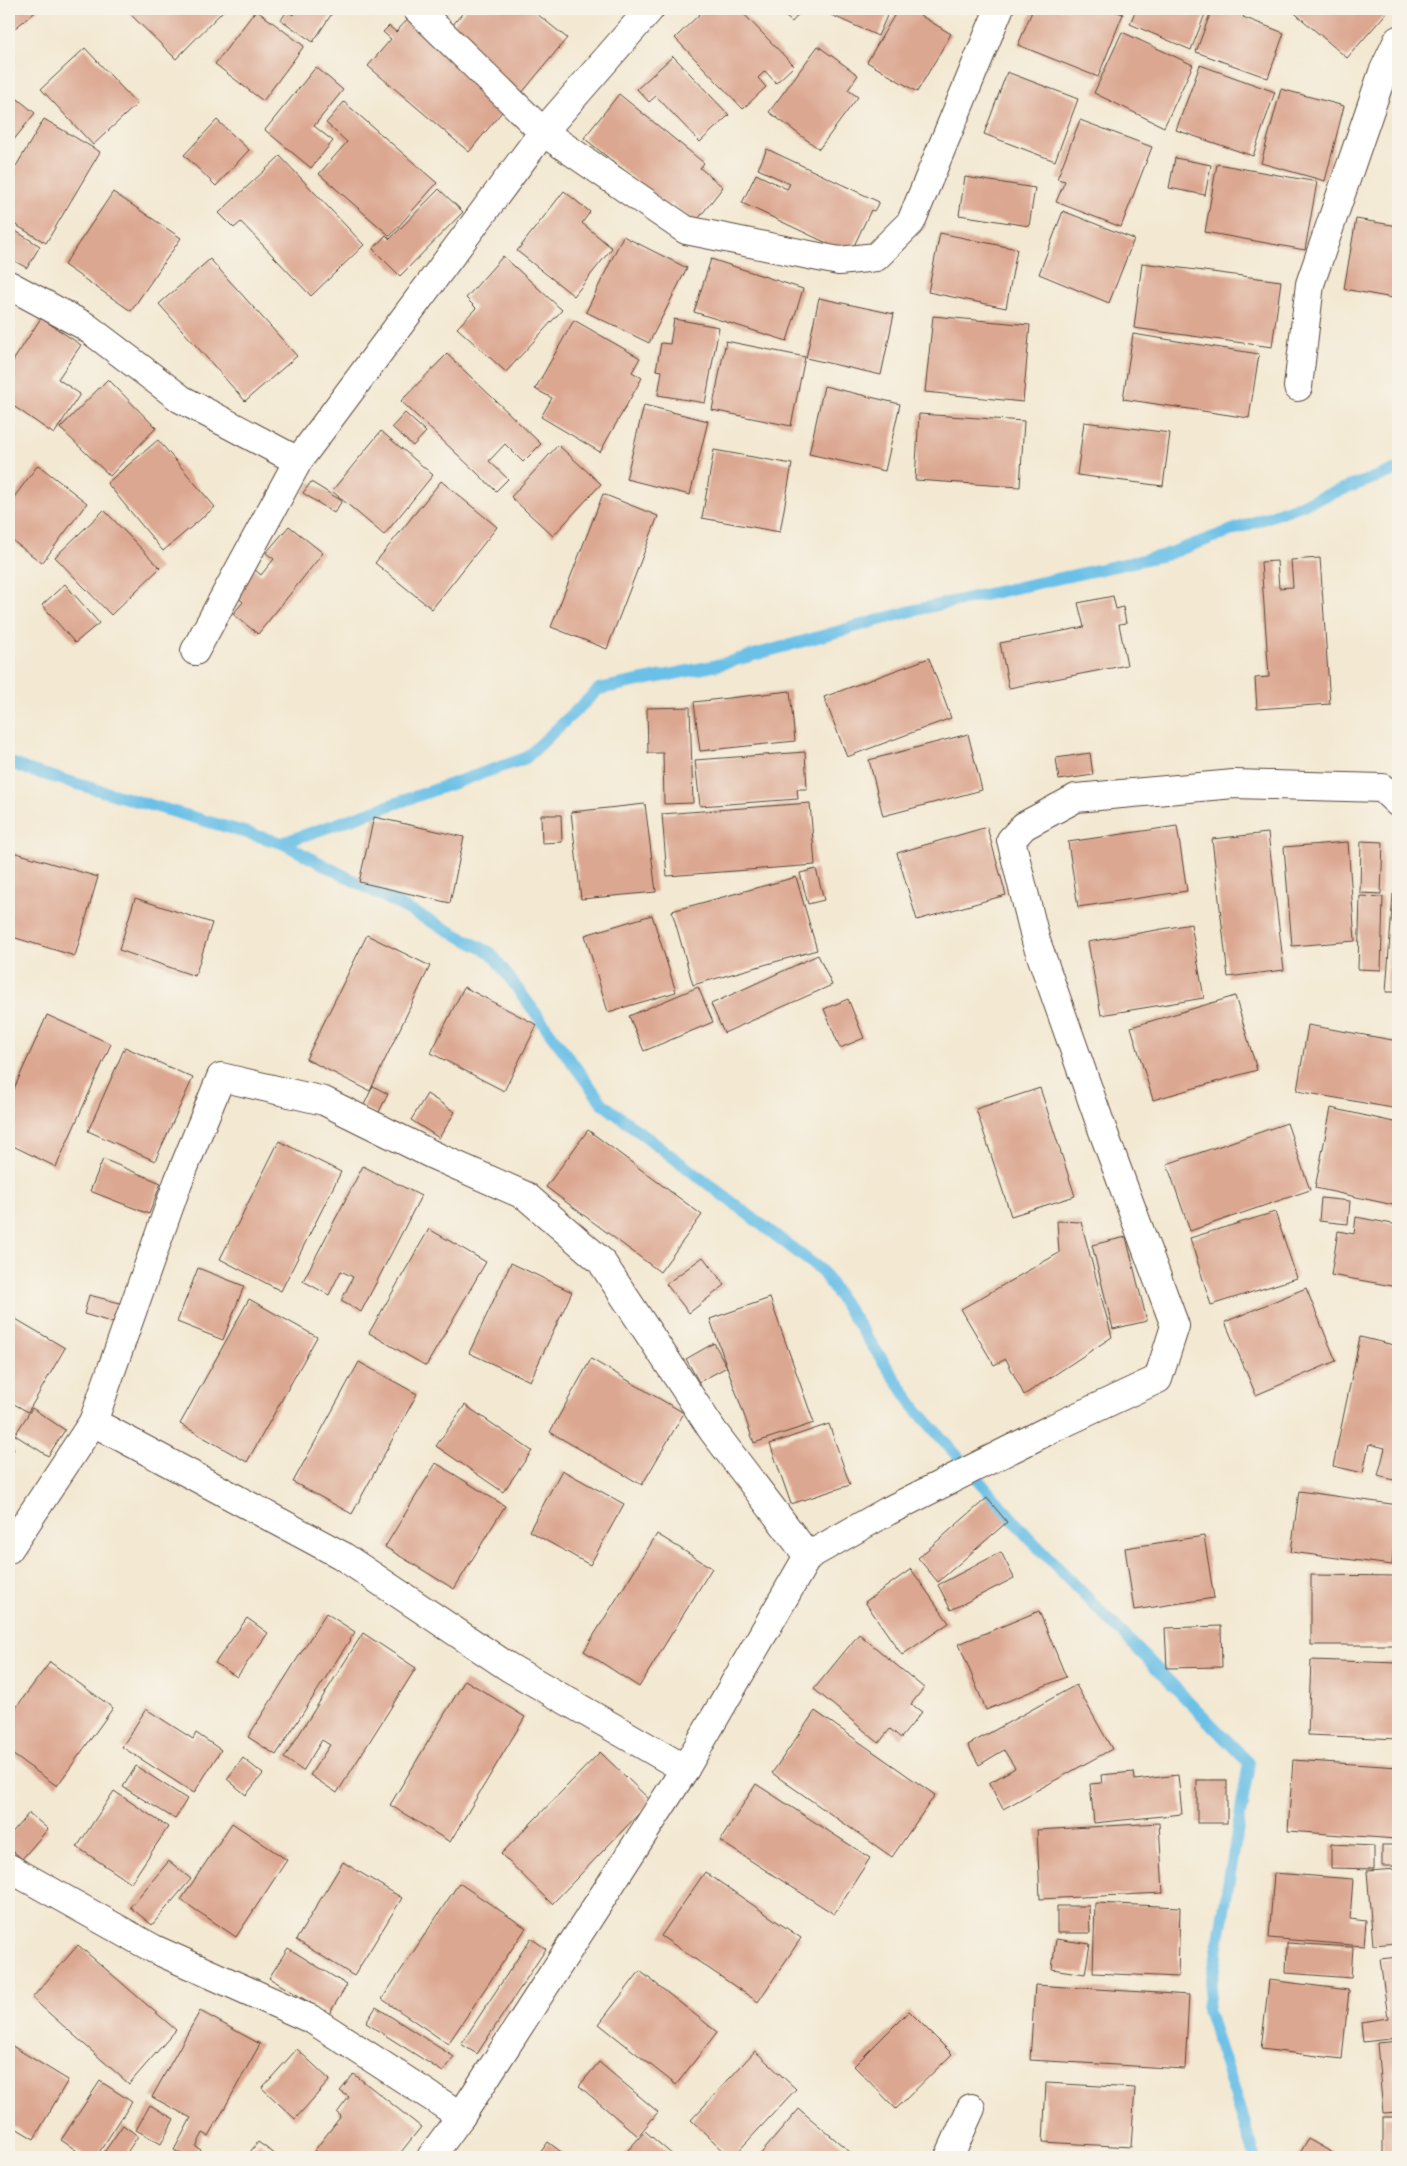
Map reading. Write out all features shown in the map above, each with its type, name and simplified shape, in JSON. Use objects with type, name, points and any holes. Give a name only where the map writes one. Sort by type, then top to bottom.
[{"type":"street","points":[[417,9],[544,132],[686,230],[839,261],[876,257],[911,222],[999,9]]},
{"type":"street","points":[[195,651],[298,460],[544,132],[650,9]]},
{"type":"street","points":[[1298,387],[1310,284],[1383,72],[1398,40]]},
{"type":"street","points":[[9,284],[85,326],[181,398],[298,460]]},
{"type":"street","points":[[432,2157],[461,2116],[685,1769],[808,1556],[888,1512],[1051,1429],[1158,1379],[1175,1326],[1104,1134],[1036,941],[1011,840],[1024,826],[1076,798],[1086,797],[1234,784],[1382,788],[1398,803]]},
{"type":"street","points":[[9,1549],[93,1422],[178,1182],[221,1078],[324,1101],[433,1155],[526,1196],[601,1261],[713,1431],[808,1556]]},
{"type":"street","points":[[93,1422],[341,1556],[510,1668],[685,1769]]},
{"type":"street","points":[[9,1868],[154,1949],[313,2020],[461,2116]]},
{"type":"street","points":[[949,2157],[971,2108]]},
{"type":"building","points":[[9,9],[39,9],[9,33]]},
{"type":"building","points":[[125,9],[225,9],[176,59]]},
{"type":"building","points":[[297,9],[335,9],[313,42],[281,20],[287,11],[293,15]]},
{"type":"building","points":[[466,9],[531,9],[567,38],[522,93],[447,32]]},
{"type":"building","points":[[705,9],[739,9],[794,66],[776,83],[765,71],[758,78],[766,87],[743,109],[675,38]]},
{"type":"building","points":[[776,9],[803,9],[792,22]]},
{"type":"building","points":[[831,9],[890,9],[878,36],[829,14]]},
{"type":"building","points":[[898,9],[910,9],[951,34],[917,92],[867,62]]},
{"type":"building","points":[[1033,9],[1109,9],[1123,14],[1098,77],[1018,45]]},
{"type":"building","points":[[1136,9],[1207,9],[1191,50],[1130,24]]},
{"type":"building","points":[[1212,9],[1246,9],[1243,17],[1284,33],[1268,78],[1196,52]]},
{"type":"building","points":[[1290,9],[1390,9],[1347,58]]},
{"type":"building","points":[[256,10],[304,46],[263,101],[215,64]]},
{"type":"building","points":[[409,18],[510,102],[469,152],[368,66],[391,39],[383,32],[389,26],[396,32]]},
{"type":"building","points":[[1122,32],[1193,65],[1164,127],[1094,93]]},
{"type":"building","points":[[818,46],[858,75],[848,90],[858,97],[819,149],[769,112]]},
{"type":"building","points":[[85,48],[137,104],[93,145],[41,89]]},
{"type":"building","points":[[673,56],[729,115],[700,142],[656,96],[649,102],[637,89]]},
{"type":"building","points":[[1200,65],[1275,92],[1253,156],[1176,130]]},
{"type":"building","points":[[316,67],[343,90],[314,126],[333,141],[311,168],[265,130]]},
{"type":"building","points":[[1007,72],[1078,99],[1055,161],[984,134]]},
{"type":"building","points":[[1281,89],[1344,106],[1325,181],[1261,163]]},
{"type":"building","points":[[9,92],[35,113],[9,146]]},
{"type":"building","points":[[619,94],[704,163],[700,168],[723,187],[695,223],[671,203],[668,206],[584,138]]},
{"type":"building","points":[[344,102],[437,183],[390,236],[319,174],[347,142],[326,123]]},
{"type":"building","points":[[44,119],[100,152],[46,243],[9,221],[9,178]]},
{"type":"building","points":[[217,120],[249,150],[216,186],[184,155]]},
{"type":"building","points":[[1080,120],[1152,147],[1121,227],[1056,202],[1065,181],[1057,179]]},
{"type":"building","points":[[767,149],[879,202],[874,211],[871,210],[850,254],[742,203],[756,174],[787,189],[790,184],[758,169]]},
{"type":"building","points":[[280,156],[364,245],[311,296],[241,222],[234,228],[219,213]]},
{"type":"building","points":[[1175,158],[1211,165],[1205,195],[1169,188]]},
{"type":"building","points":[[1217,164],[1317,182],[1305,250],[1205,232]]},
{"type":"building","points":[[965,177],[1035,188],[1029,226],[959,215]]},
{"type":"building","points":[[439,189],[463,212],[400,276],[373,249],[386,235],[390,239]]},
{"type":"building","points":[[564,191],[590,212],[582,223],[612,248],[574,296],[517,251]]},
{"type":"building","points":[[113,192],[181,238],[131,311],[64,265]]},
{"type":"building","points":[[1063,211],[1134,239],[1109,303],[1039,274]]},
{"type":"building","points":[[1356,219],[1398,226],[1398,299],[1344,289]]},
{"type":"building","points":[[9,227],[40,246],[27,268],[9,258]]},
{"type":"building","points":[[940,233],[1017,249],[1006,308],[928,292]]},
{"type":"building","points":[[623,236],[687,268],[649,343],[586,312]]},
{"type":"building","points":[[503,256],[562,310],[506,372],[457,328],[476,308],[466,298]]},
{"type":"building","points":[[210,259],[297,356],[245,401],[159,304]]},
{"type":"building","points":[[711,259],[803,289],[787,341],[694,312]]},
{"type":"building","points":[[1142,263],[1281,281],[1272,347],[1134,328]]},
{"type":"building","points":[[819,298],[894,314],[881,375],[806,358]]},
{"type":"building","points":[[933,316],[1030,325],[1023,402],[925,392]]},
{"type":"building","points":[[41,318],[81,345],[58,379],[80,394],[54,434],[9,403],[9,367]]},
{"type":"building","points":[[674,319],[719,327],[705,403],[658,395],[662,371],[656,370],[661,343],[670,344]]},
{"type":"building","points":[[574,320],[640,358],[632,372],[642,378],[600,452],[541,417],[552,398],[535,389]]},
{"type":"building","points":[[1133,334],[1259,354],[1249,418],[1123,399]]},
{"type":"building","points":[[726,341],[805,357],[791,426],[712,410]]},
{"type":"building","points":[[447,354],[541,444],[523,462],[505,444],[489,461],[508,479],[496,491],[401,401]]},
{"type":"building","points":[[108,379],[156,428],[110,476],[60,428]]},
{"type":"building","points":[[824,386],[900,404],[885,471],[809,454]]},
{"type":"building","points":[[644,405],[708,421],[690,495],[626,479]]},
{"type":"building","points":[[405,413],[426,432],[413,446],[392,427]]},
{"type":"building","points":[[919,414],[1024,421],[1020,487],[915,480]]},
{"type":"building","points":[[1084,422],[1170,433],[1163,486],[1077,475]]},
{"type":"building","points":[[381,431],[433,475],[384,535],[332,491]]},
{"type":"building","points":[[158,440],[215,507],[163,551],[107,483]]},
{"type":"building","points":[[558,445],[601,484],[553,536],[511,497]]},
{"type":"building","points":[[714,450],[792,464],[780,532],[702,518]]},
{"type":"building","points":[[38,465],[87,503],[42,563],[9,538],[9,504]]},
{"type":"building","points":[[441,481],[497,527],[432,609],[375,563]]},
{"type":"building","points":[[311,482],[342,501],[334,513],[303,493]]},
{"type":"building","points":[[603,494],[658,516],[607,649],[551,627]]},
{"type":"building","points":[[104,510],[160,568],[111,615],[55,557]]},
{"type":"building","points":[[289,526],[323,553],[258,634],[233,614],[243,602],[234,594],[254,569],[261,575],[274,559],[266,553]]},
{"type":"building","points":[[1320,558],[1330,704],[1257,709],[1255,678],[1269,677],[1261,562],[1277,561],[1279,588],[1293,587],[1291,560]]},
{"type":"building","points":[[65,584],[99,623],[75,643],[42,605]]},
{"type":"building","points":[[1113,596],[1116,609],[1123,607],[1126,623],[1119,624],[1127,665],[1009,688],[1000,643],[1084,627],[1078,603]]},
{"type":"building","points":[[929,658],[951,718],[847,757],[824,697]]},
{"type":"building","points":[[790,691],[795,741],[700,751],[694,702]]},
{"type":"building","points":[[690,707],[693,803],[664,804],[663,753],[648,753],[647,708]]},
{"type":"building","points":[[968,734],[982,790],[883,816],[869,760]]},
{"type":"building","points":[[805,752],[807,789],[797,789],[798,799],[700,806],[695,760]]},
{"type":"building","points":[[1090,753],[1093,775],[1059,780],[1056,758]]},
{"type":"building","points":[[810,803],[815,865],[667,876],[662,814]]},
{"type":"building","points":[[645,804],[656,892],[581,899],[571,812]]},
{"type":"building","points":[[541,815],[561,815],[562,842],[542,843]]},
{"type":"building","points":[[374,817],[464,837],[450,903],[359,882]]},
{"type":"building","points":[[1177,826],[1187,891],[1078,907],[1068,842]]},
{"type":"building","points":[[987,827],[1006,895],[917,920],[897,853]]},
{"type":"building","points":[[1268,833],[1284,970],[1228,977],[1212,839]]},
{"type":"building","points":[[1361,841],[1383,842],[1381,894],[1360,893]]},
{"type":"building","points":[[1348,842],[1355,941],[1292,946],[1284,847]]},
{"type":"building","points":[[13,852],[98,877],[75,956],[9,936],[9,866]]},
{"type":"building","points":[[816,869],[824,900],[808,904],[800,873]]},
{"type":"building","points":[[796,877],[817,950],[693,985],[672,911]]},
{"type":"building","points":[[1393,894],[1398,894],[1398,992],[1386,992]]},
{"type":"building","points":[[1360,896],[1383,897],[1381,970],[1358,969]]},
{"type":"building","points":[[135,898],[212,923],[195,976],[119,950]]},
{"type":"building","points":[[652,915],[676,992],[608,1012],[585,935]]},
{"type":"building","points":[[1191,924],[1204,998],[1101,1015],[1088,942]]},
{"type":"building","points":[[367,935],[430,966],[370,1091],[306,1059]]},
{"type":"building","points":[[818,955],[832,985],[724,1033],[711,1004]]},
{"type":"building","points":[[464,987],[537,1025],[504,1091],[431,1053]]},
{"type":"building","points":[[698,987],[713,1022],[644,1051],[629,1016]]},
{"type":"building","points":[[1235,996],[1257,1070],[1153,1100],[1131,1027]]},
{"type":"building","points":[[848,999],[864,1038],[840,1048],[824,1009]]},
{"type":"building","points":[[47,1015],[111,1044],[56,1167],[9,1144],[9,1100]]},
{"type":"building","points":[[1308,1025],[1398,1041],[1398,1109],[1297,1091]]},
{"type":"building","points":[[125,1047],[193,1078],[155,1161],[88,1131]]},
{"type":"building","points":[[373,1086],[388,1094],[378,1114],[363,1107]]},
{"type":"building","points":[[1040,1088],[1075,1196],[1011,1216],[976,1109]]},
{"type":"building","points":[[427,1094],[455,1112],[439,1138],[411,1120]]},
{"type":"building","points":[[1331,1108],[1398,1123],[1398,1206],[1315,1188]]},
{"type":"building","points":[[1287,1123],[1310,1190],[1190,1231],[1167,1164]]},
{"type":"building","points":[[588,1130],[702,1215],[660,1272],[546,1187]]},
{"type":"building","points":[[279,1141],[341,1172],[281,1291],[220,1259]]},
{"type":"building","points":[[103,1159],[161,1183],[149,1214],[90,1191]]},
{"type":"building","points":[[363,1166],[421,1196],[361,1312],[341,1301],[353,1277],[341,1271],[329,1295],[303,1281]]},
{"type":"building","points":[[1321,1198],[1350,1201],[1348,1224],[1319,1221]]},
{"type":"building","points":[[1275,1212],[1297,1278],[1211,1305],[1190,1238]]},
{"type":"building","points":[[1356,1217],[1398,1225],[1398,1287],[1331,1275],[1338,1231],[1354,1234]]},
{"type":"building","points":[[1057,1221],[1081,1222],[1112,1337],[1024,1395],[1006,1359],[994,1365],[961,1309],[1059,1253]]},
{"type":"building","points":[[429,1229],[486,1262],[426,1366],[369,1333]]},
{"type":"building","points":[[1126,1237],[1147,1321],[1113,1329],[1092,1245]]},
{"type":"building","points":[[703,1257],[725,1285],[689,1313],[666,1284]]},
{"type":"building","points":[[511,1263],[572,1292],[530,1381],[469,1353]]},
{"type":"building","points":[[198,1268],[244,1286],[223,1340],[177,1322]]},
{"type":"building","points":[[1306,1288],[1336,1361],[1256,1395],[1225,1322]]},
{"type":"building","points":[[89,1295],[120,1303],[114,1323],[84,1314]]},
{"type":"building","points":[[770,1298],[814,1423],[754,1443],[710,1319]]},
{"type":"building","points":[[249,1299],[317,1337],[247,1462],[180,1424]]},
{"type":"building","points":[[9,1315],[65,1348],[28,1412],[9,1401]]},
{"type":"building","points":[[1360,1337],[1398,1346],[1398,1481],[1378,1476],[1385,1448],[1369,1444],[1363,1473],[1333,1466]]},
{"type":"building","points":[[714,1343],[727,1367],[699,1382],[686,1359]]},
{"type":"building","points":[[591,1359],[684,1413],[642,1485],[550,1432]]},
{"type":"building","points":[[359,1362],[417,1394],[352,1514],[293,1482]]},
{"type":"building","points":[[465,1405],[532,1451],[503,1492],[436,1446]]},
{"type":"building","points":[[32,1408],[65,1430],[48,1456],[15,1435]]},
{"type":"building","points":[[829,1424],[850,1485],[791,1504],[770,1444]]},
{"type":"building","points":[[9,1446],[14,1449],[9,1461]]},
{"type":"building","points":[[436,1463],[505,1506],[454,1589],[385,1547]]},
{"type":"building","points":[[562,1470],[624,1504],[590,1565],[529,1531]]},
{"type":"building","points":[[1299,1491],[1398,1505],[1392,1565],[1291,1552]]},
{"type":"building","points":[[987,1498],[1007,1522],[938,1582],[918,1558]]},
{"type":"building","points":[[657,1534],[712,1568],[639,1687],[584,1651]]},
{"type":"building","points":[[1204,1536],[1214,1598],[1134,1610],[1125,1548]]},
{"type":"building","points":[[1001,1552],[1014,1578],[951,1610],[938,1585]]},
{"type":"building","points":[[911,1569],[949,1623],[902,1655],[865,1602]]},
{"type":"building","points":[[1311,1575],[1398,1576],[1398,1645],[1311,1645]]},
{"type":"building","points":[[1039,1611],[1066,1677],[986,1710],[959,1644]]},
{"type":"building","points":[[326,1613],[355,1632],[276,1755],[248,1737]]},
{"type":"building","points":[[247,1618],[268,1633],[237,1677],[215,1663]]},
{"type":"building","points":[[1221,1626],[1222,1667],[1167,1668],[1165,1628]]},
{"type":"building","points":[[363,1633],[416,1668],[337,1793],[310,1775],[330,1745],[322,1740],[303,1771],[284,1758]]},
{"type":"building","points":[[859,1634],[924,1688],[911,1704],[922,1712],[901,1738],[890,1729],[879,1743],[814,1689]]},
{"type":"building","points":[[1311,1660],[1398,1663],[1398,1739],[1308,1735]]},
{"type":"building","points":[[50,1662],[113,1708],[57,1786],[9,1752],[9,1717]]},
{"type":"building","points":[[465,1680],[525,1717],[450,1842],[390,1805]]},
{"type":"building","points":[[1076,1685],[1112,1749],[1003,1809],[989,1783],[1015,1768],[1004,1750],[979,1765],[968,1745]]},
{"type":"building","points":[[146,1709],[193,1739],[196,1733],[221,1750],[194,1793],[122,1747]]},
{"type":"building","points":[[815,1711],[935,1795],[892,1857],[772,1773]]},
{"type":"building","points":[[600,1752],[651,1801],[552,1904],[501,1854]]},
{"type":"building","points":[[243,1758],[263,1774],[246,1795],[227,1779]]},
{"type":"building","points":[[1293,1760],[1398,1767],[1396,1839],[1288,1831]]},
{"type":"building","points":[[136,1766],[187,1799],[175,1819],[123,1787]]},
{"type":"building","points":[[1134,1772],[1135,1780],[1178,1775],[1182,1814],[1094,1823],[1090,1784],[1102,1783],[1101,1775]]},
{"type":"building","points":[[1197,1780],[1227,1780],[1227,1823],[1197,1823]]},
{"type":"building","points":[[756,1784],[870,1858],[834,1914],[720,1841]]},
{"type":"building","points":[[114,1791],[168,1827],[131,1883],[77,1847]]},
{"type":"building","points":[[29,1813],[48,1829],[22,1859],[9,1848],[9,1836]]},
{"type":"building","points":[[232,1823],[287,1860],[236,1937],[181,1900]]},
{"type":"building","points":[[1159,1823],[1163,1893],[1040,1899],[1037,1830]]},
{"type":"building","points":[[1331,1844],[1374,1846],[1374,1869],[1331,1868]]},
{"type":"building","points":[[1382,1845],[1398,1845],[1398,1866],[1382,1866]]},
{"type":"building","points":[[169,1861],[191,1879],[152,1925],[130,1907]]},
{"type":"building","points":[[343,1862],[402,1898],[354,1976],[296,1940]]},
{"type":"building","points":[[1398,1869],[1398,1943],[1373,1945],[1367,1871]]},
{"type":"building","points":[[705,1872],[801,1938],[758,2002],[661,1936]]},
{"type":"building","points":[[1274,1873],[1353,1879],[1350,1919],[1366,1921],[1364,1946],[1269,1938]]},
{"type":"building","points":[[459,1883],[526,1928],[448,2044],[382,1999]]},
{"type":"building","points":[[1095,1903],[1180,1907],[1178,1977],[1093,1973]]},
{"type":"building","points":[[1057,1906],[1089,1906],[1090,1933],[1057,1933]]},
{"type":"building","points":[[531,1938],[546,1949],[477,2054],[461,2044]]},
{"type":"building","points":[[1056,1939],[1090,1944],[1085,1974],[1052,1969]]},
{"type":"building","points":[[1287,1943],[1353,1947],[1351,1978],[1286,1973]]},
{"type":"building","points":[[78,1945],[176,2030],[129,2084],[32,1998]]},
{"type":"building","points":[[288,1948],[347,1985],[329,2014],[269,1978]]},
{"type":"building","points":[[1398,1957],[1398,2038],[1363,2042],[1361,2022],[1388,2018],[1380,1959]]},
{"type":"building","points":[[640,1971],[717,2032],[676,2085],[599,2024]]},
{"type":"building","points":[[1269,1980],[1349,1990],[1342,2059],[1261,2049]]},
{"type":"building","points":[[1035,1985],[1189,1995],[1185,2069],[1030,2060]]},
{"type":"building","points":[[376,2007],[454,2057],[443,2072],[366,2023]]},
{"type":"building","points":[[200,2011],[260,2044],[209,2136],[203,2133],[196,2147],[201,2150],[197,2157],[186,2157],[174,2150],[191,2118],[152,2097]]},
{"type":"building","points":[[909,2011],[952,2054],[896,2109],[854,2066]]},
{"type":"building","points":[[1398,2041],[1398,2067],[1395,2067],[1398,2112],[1383,2113],[1377,2043]]},
{"type":"building","points":[[9,2044],[68,2080],[34,2139],[9,2124]]},
{"type":"building","points":[[297,2049],[330,2080],[295,2119],[262,2088]]},
{"type":"building","points":[[755,2051],[796,2089],[733,2157],[730,2157],[691,2120]]},
{"type":"building","points":[[599,2062],[658,2112],[638,2136],[579,2086]]},
{"type":"building","points":[[354,2074],[421,2127],[397,2157],[314,2157],[311,2155],[341,2116],[337,2113],[349,2097],[340,2091]]},
{"type":"building","points":[[100,2081],[132,2102],[96,2157],[86,2157],[61,2140]]},
{"type":"building","points":[[1046,2083],[1135,2088],[1131,2147],[1043,2142]]},
{"type":"building","points":[[150,2105],[174,2119],[161,2144],[136,2130]]},
{"type":"building","points":[[799,2109],[856,2157],[758,2157]]},
{"type":"building","points":[[1383,2117],[1398,2117],[1398,2157],[1383,2157]]},
{"type":"building","points":[[123,2125],[138,2136],[124,2157],[106,2157],[102,2155]]},
{"type":"building","points":[[645,2131],[675,2157],[622,2157]]},
{"type":"building","points":[[1308,2139],[1333,2153],[1331,2157],[1298,2157]]},
{"type":"building","points":[[258,2142],[279,2157],[246,2157]]},
{"type":"building","points":[[548,2142],[568,2157],[537,2157]]},
{"type":"waterway","points":[[282,843],[526,758],[599,689],[718,665],[915,610],[1165,555],[1398,469]]},
{"type":"waterway","points":[[9,762],[29,770],[282,843],[491,953],[603,1104],[821,1270],[915,1408],[1030,1539],[1249,1763],[1207,2009],[1255,2157]]}]
